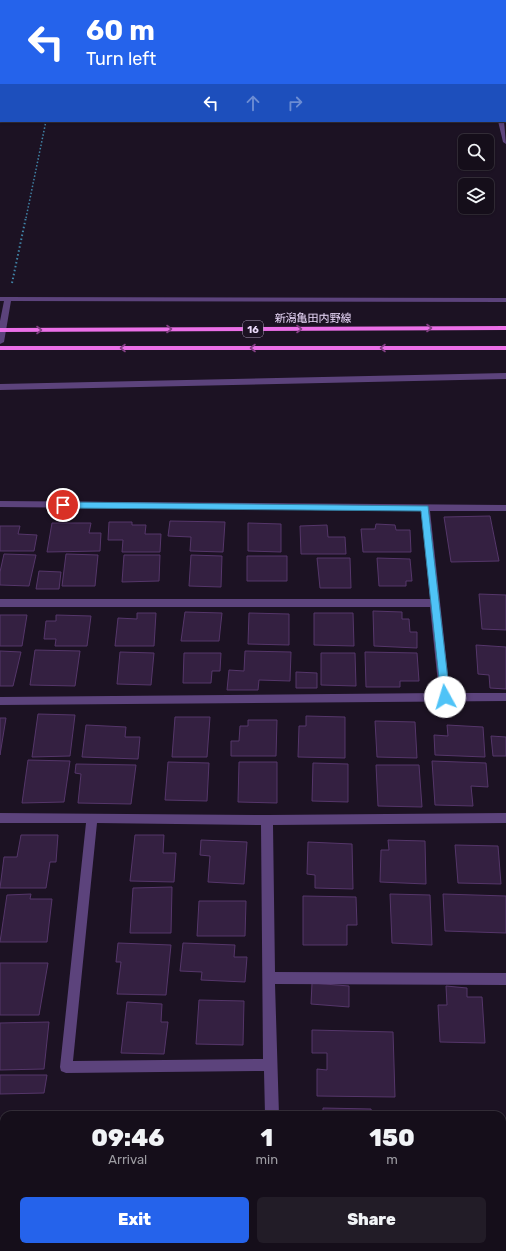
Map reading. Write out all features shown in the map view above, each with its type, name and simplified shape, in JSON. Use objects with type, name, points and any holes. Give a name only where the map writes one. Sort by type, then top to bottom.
[{"type":"main road","name":"新潟亀田内野線","points":[[1,330],[506,328]]},
{"type":"main road","name":"16","points":[[0,348],[506,348]]},
{"type":"street","points":[[501,122],[506,142]]},
{"type":"street","points":[[0,342],[4,299],[506,300]]},
{"type":"street","points":[[0,386],[506,376]]},
{"type":"street","points":[[0,504],[506,508]]},
{"type":"street","points":[[425,508],[445,697]]},
{"type":"street","points":[[0,603],[436,603]]},
{"type":"street","points":[[0,701],[506,697]]},
{"type":"street","points":[[0,818],[267,820],[506,818]]},
{"type":"street","points":[[92,818],[66,1067],[270,1065]]},
{"type":"street","points":[[267,820],[272,1111]]},
{"type":"street","points":[[269,978],[506,979]]},
{"type":"path","points":[[4,299],[46,122]]},
{"type":"building","points":[[490,516],[499,561],[451,562],[444,517]]},
{"type":"building","points":[[170,521],[225,522],[223,552],[190,551],[191,537],[168,536]]},
{"type":"building","points":[[109,522],[132,522],[132,525],[146,525],[145,534],[161,534],[160,552],[122,552],[123,540],[108,540]]},
{"type":"building","points":[[52,523],[91,523],[89,533],[101,533],[100,551],[47,552]]},
{"type":"building","points":[[248,523],[281,524],[281,552],[248,551]]},
{"type":"building","points":[[376,524],[395,525],[396,530],[410,530],[411,552],[363,552],[361,529],[375,529]]},
{"type":"building","points":[[327,525],[328,537],[345,537],[346,554],[301,554],[300,526]]},
{"type":"building","points":[[0,526],[20,526],[18,534],[37,535],[34,551],[0,551]]},
{"type":"building","points":[[4,554],[36,555],[29,586],[0,585],[0,572]]},
{"type":"building","points":[[66,554],[98,555],[95,586],[62,586]]},
{"type":"building","points":[[124,555],[160,555],[159,581],[122,582]]},
{"type":"building","points":[[191,555],[222,556],[221,587],[189,586]]},
{"type":"building","points":[[247,556],[287,556],[287,581],[247,581]]},
{"type":"building","points":[[317,558],[350,558],[351,588],[320,588]]},
{"type":"building","points":[[377,558],[410,559],[412,581],[406,581],[406,586],[379,586]]},
{"type":"building","points":[[39,571],[61,572],[59,589],[36,589]]},
{"type":"building","points":[[479,594],[506,595],[506,630],[482,629]]},
{"type":"building","points":[[373,611],[402,612],[402,619],[409,619],[410,632],[417,632],[417,648],[374,646]]},
{"type":"building","points":[[185,612],[222,613],[219,641],[181,641]]},
{"type":"building","points":[[137,613],[156,613],[154,646],[115,646],[118,618],[137,619]]},
{"type":"building","points":[[249,613],[289,614],[289,645],[248,644]]},
{"type":"building","points":[[314,613],[353,613],[354,646],[314,645]]},
{"type":"building","points":[[0,615],[27,615],[22,646],[0,646]]},
{"type":"building","points":[[56,615],[91,616],[87,646],[55,646],[56,639],[44,639],[46,621],[56,621]]},
{"type":"building","points":[[476,645],[506,647],[506,689],[490,688],[489,675],[478,674]]},
{"type":"building","points":[[35,650],[80,651],[75,686],[30,685]]},
{"type":"building","points":[[0,651],[21,652],[13,686],[0,686]]},
{"type":"building","points":[[245,651],[291,652],[290,681],[259,680],[258,690],[227,690],[229,670],[244,671]]},
{"type":"building","points":[[120,652],[154,653],[151,685],[117,684]]},
{"type":"building","points":[[365,652],[417,653],[419,681],[400,681],[400,687],[366,687]]},
{"type":"building","points":[[184,653],[221,653],[220,671],[212,671],[211,683],[183,683]]},
{"type":"building","points":[[321,653],[355,653],[356,686],[321,685]]},
{"type":"building","points":[[296,672],[317,673],[317,688],[296,688]]},
{"type":"building","points":[[38,714],[75,715],[70,756],[32,757]]},
{"type":"building","points":[[306,716],[345,717],[345,758],[298,757],[299,726],[306,726]]},
{"type":"building","points":[[175,717],[210,717],[207,757],[172,757]]},
{"type":"building","points":[[0,718],[6,718],[0,755]]},
{"type":"building","points":[[248,720],[277,720],[276,756],[231,756],[231,741],[239,741],[240,726],[248,726]]},
{"type":"building","points":[[375,721],[415,722],[417,758],[377,757]]},
{"type":"building","points":[[86,725],[126,727],[125,737],[140,737],[138,759],[82,757]]},
{"type":"building","points":[[447,725],[483,727],[485,757],[435,755],[434,735],[448,736]]},
{"type":"building","points":[[491,736],[506,737],[506,756],[493,756]]},
{"type":"building","points":[[28,760],[70,761],[64,802],[22,803]]},
{"type":"building","points":[[432,761],[486,763],[488,787],[471,786],[473,806],[435,805]]},
{"type":"building","points":[[168,762],[209,763],[207,801],[165,800]]},
{"type":"building","points":[[239,762],[277,762],[277,803],[238,802]]},
{"type":"building","points":[[313,763],[348,764],[348,802],[312,801]]},
{"type":"building","points":[[76,764],[136,765],[131,804],[78,803],[81,774],[75,773]]},
{"type":"building","points":[[376,765],[419,765],[422,807],[378,806]]},
{"type":"building","points":[[21,835],[58,835],[56,862],[50,862],[46,888],[0,888],[4,857],[17,857]]},
{"type":"building","points":[[135,835],[164,835],[163,853],[176,853],[174,882],[130,881]]},
{"type":"building","points":[[201,840],[247,842],[244,884],[208,882],[210,856],[200,855]]},
{"type":"building","points":[[388,840],[425,841],[426,884],[380,882],[381,850],[389,850]]},
{"type":"building","points":[[308,842],[352,844],[353,889],[315,888],[315,875],[307,874]]},
{"type":"building","points":[[455,845],[498,846],[501,884],[458,883]]},
{"type":"building","points":[[172,887],[171,933],[130,933],[133,888]]},
{"type":"building","points":[[31,894],[30,899],[52,899],[47,942],[0,942],[7,895]]},
{"type":"building","points":[[390,894],[430,895],[432,945],[392,943]]},
{"type":"building","points":[[443,894],[506,896],[506,933],[445,931]]},
{"type":"building","points":[[303,896],[356,897],[357,925],[347,925],[347,945],[303,945]]},
{"type":"building","points":[[199,901],[246,901],[245,936],[197,936]]},
{"type":"building","points":[[118,943],[171,945],[166,995],[117,994],[121,962],[116,962]]},
{"type":"building","points":[[183,943],[235,945],[234,957],[247,957],[245,982],[201,980],[202,972],[180,971]]},
{"type":"building","points":[[0,963],[48,963],[39,1015],[0,1015]]},
{"type":"building","points":[[312,983],[349,986],[349,1007],[311,1004]]},
{"type":"building","points":[[446,986],[467,988],[467,997],[482,997],[485,1043],[440,1042],[438,1005],[447,1005]]},
{"type":"building","points":[[199,1000],[244,1001],[243,1045],[196,1044]]},
{"type":"building","points":[[127,1002],[162,1004],[161,1022],[168,1022],[164,1054],[121,1053]]},
{"type":"building","points":[[49,1022],[44,1069],[0,1070],[0,1023]]},
{"type":"building","points":[[312,1030],[393,1032],[395,1097],[317,1096],[317,1069],[327,1070],[327,1053],[312,1053]]},
{"type":"building","points":[[0,1075],[47,1075],[44,1093],[0,1094]]},
{"type":"building","points":[[323,1108],[371,1109],[371,1111],[323,1111]]},
{"type":"route","points":[[63,505],[425,508],[445,697]]}]
